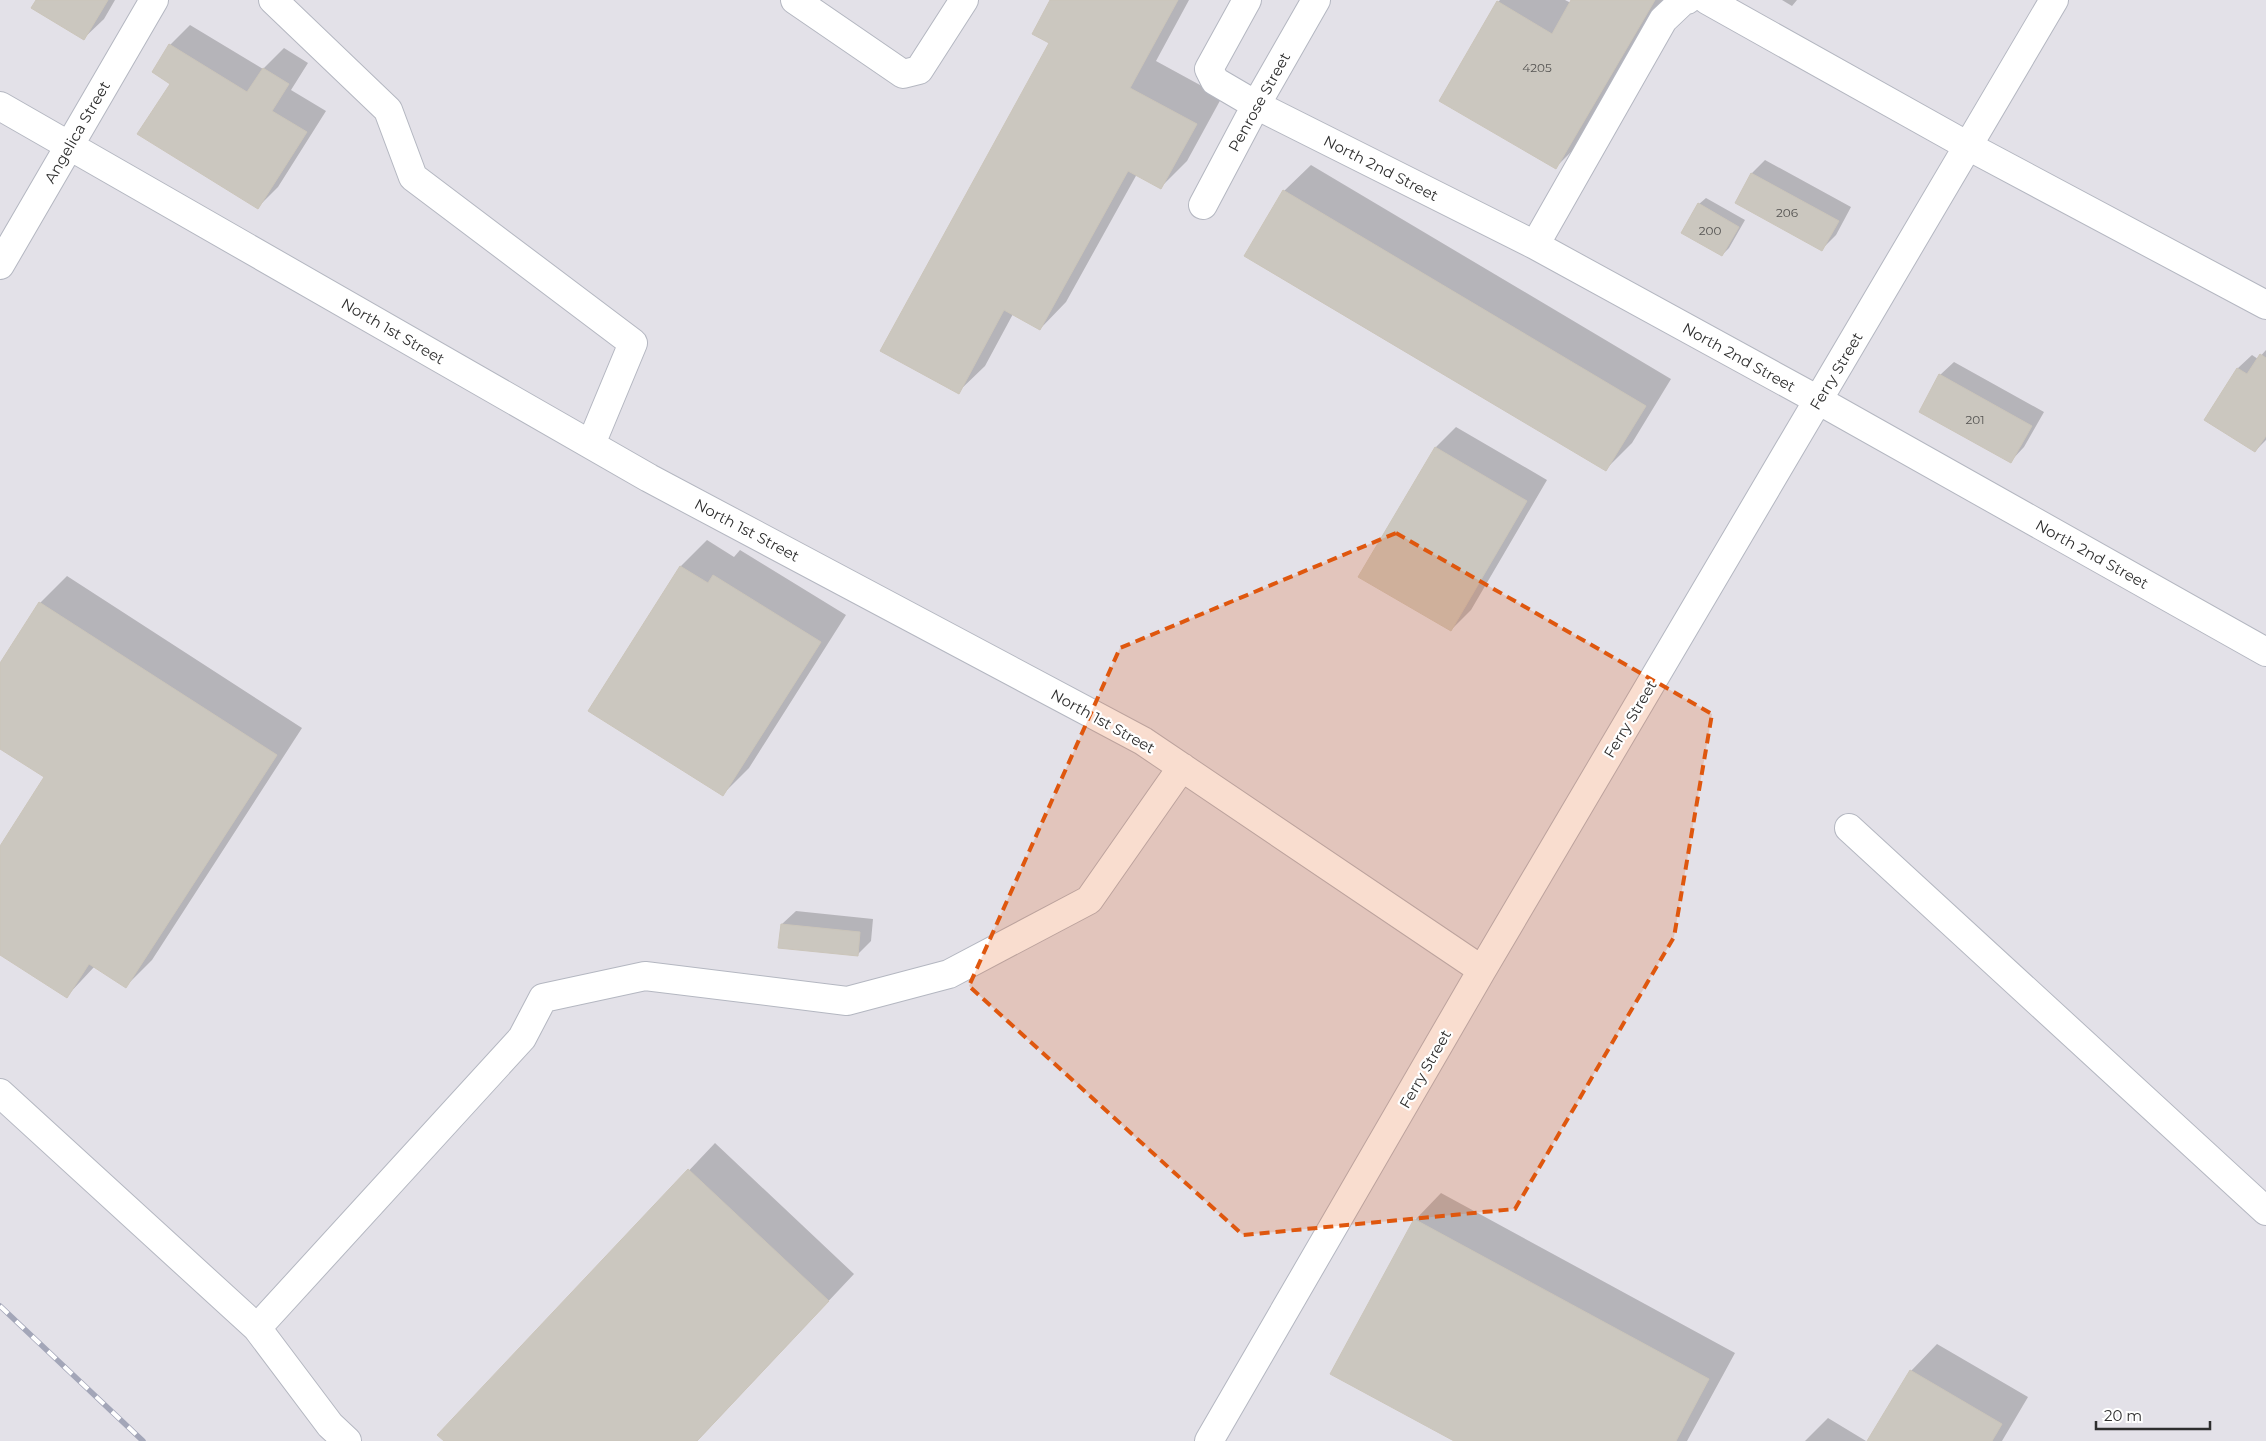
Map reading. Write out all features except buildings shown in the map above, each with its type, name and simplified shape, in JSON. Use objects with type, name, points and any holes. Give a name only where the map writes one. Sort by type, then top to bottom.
[{"type":"street","name":"Angelica Street","points":[[0,264],[154,0]]},
{"type":"street","points":[[273,0],[388,110],[413,177],[633,343],[591,444]]},
{"type":"street","points":[[795,0],[903,74],[919,70],[964,0]]},
{"type":"street","name":"North 2nd Street","points":[[1247,0],[1209,69],[1215,81],[1256,105],[1535,245],[1818,400],[2266,652]]},
{"type":"street","name":"Penrose Street","points":[[1203,205],[1256,105],[1316,0]]},
{"type":"street","points":[[1535,245],[1663,20],[1683,0],[1687,0]]},
{"type":"street","points":[[1707,0],[1968,146],[2266,304]]},
{"type":"street","name":"Ferry Street","points":[[1209,1441],[1482,970],[2054,0]]},
{"type":"street","name":"North 1st Street","points":[[0,106],[658,482],[1143,741],[1482,970]]},
{"type":"street","points":[[257,1328],[522,1038],[543,998],[645,976],[847,1001],[948,974],[1090,900],[1182,767]]},
{"type":"street","points":[[1848,828],[2266,1211]]},
{"type":"street","points":[[0,1093],[257,1328],[330,1426],[347,1441]]},
{"type":"highlighted area","points":[[1396,533],[1712,714],[1674,937],[1515,1209],[1243,1235],[969,986],[1120,648]]},
{"type":"shaded area","points":[[0,0],[2266,0],[2266,1441],[0,1441]]},
{"type":"railway","points":[[0,1306],[143,1441]]}]
